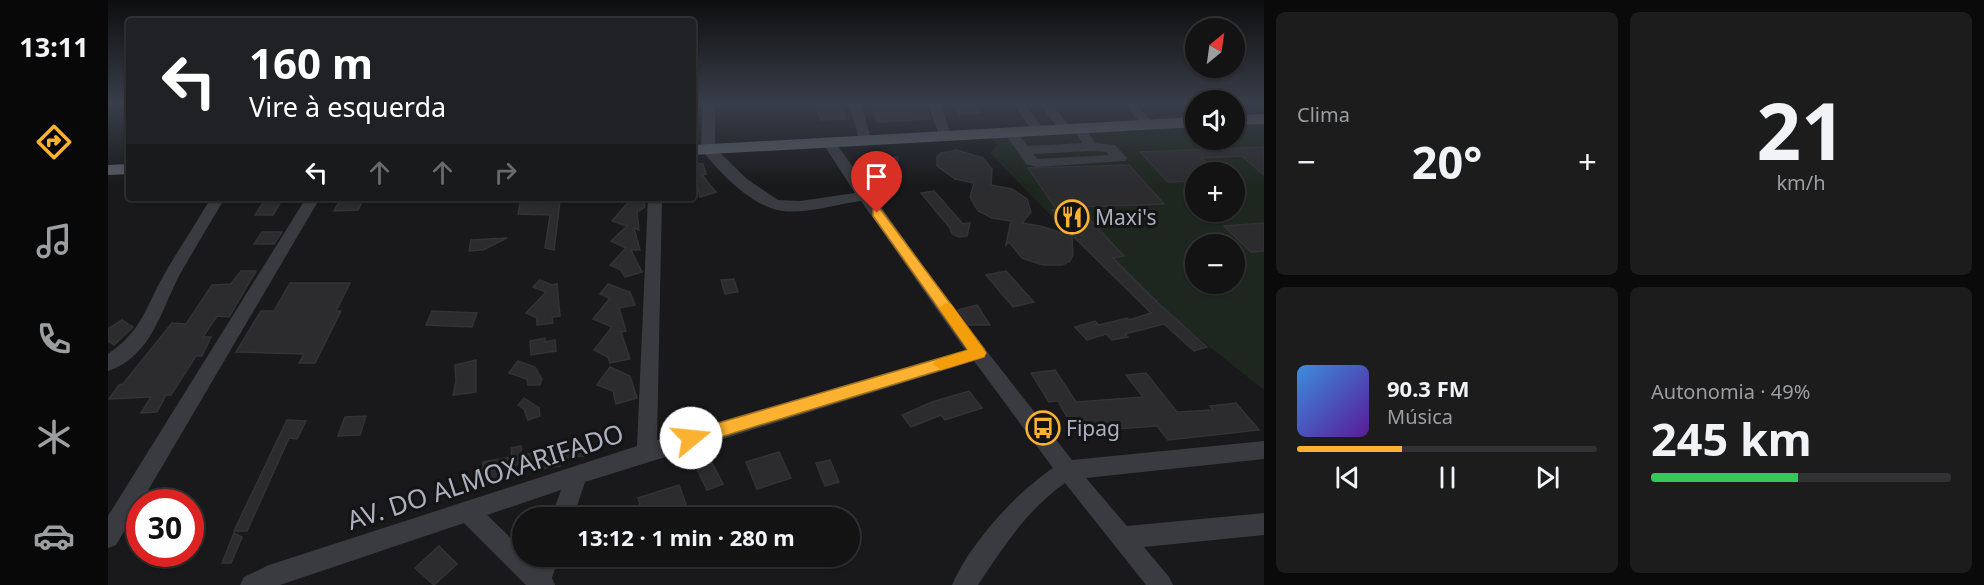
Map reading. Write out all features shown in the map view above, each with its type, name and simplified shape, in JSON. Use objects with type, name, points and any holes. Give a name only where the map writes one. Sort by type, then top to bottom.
[{"type":"main road","points":[[701,149],[945,135],[1017,142],[1038,131]]},
{"type":"main road","points":[[1041,131],[1080,136],[1109,131]]},
{"type":"street","points":[[704,131],[701,149],[779,206],[865,196]]},
{"type":"street","points":[[863,131],[865,139]]},
{"type":"street","points":[[1017,142],[1031,161],[1036,163],[1120,158],[1110,148],[1080,136],[1075,131]]},
{"type":"street","points":[[1017,142],[1080,136]]},
{"type":"street","points":[[828,142],[978,353],[1067,470],[1161,585]]},
{"type":"street","points":[[108,364],[128,350],[149,326],[171,276],[216,201]]},
{"type":"street","points":[[108,537],[311,201]]},
{"type":"street","points":[[647,452],[655,201]]},
{"type":"street","name":"AV. DO ALMOXARIFADO","points":[[252,585],[269,577],[466,510],[647,452],[978,353]]},
{"type":"street","points":[[964,585],[1001,530],[1037,491],[1067,470],[1264,450]]},
{"type":"street","points":[[566,507],[577,476]]},
{"type":"street","points":[[466,510],[541,583],[545,567]]},
{"type":"street","points":[[1121,538],[1264,524]]},
{"type":"shaded area","points":[[1070,131],[1185,131],[1185,150],[1245,150],[1245,131],[1264,131],[1264,390],[1073,238],[990,153],[997,145],[989,136]]},
{"type":"building","points":[[1264,147],[1264,175],[1242,156],[1201,158],[1205,162],[1185,162],[1185,181],[1168,182],[1140,152],[1245,150],[1245,148]]},
{"type":"building","points":[[956,150],[983,158],[992,169],[991,185],[1012,189],[1027,199],[1031,212],[1022,223],[1072,236],[1073,255],[1070,261],[1062,265],[1043,265],[1022,258],[1009,242],[1006,245],[1011,221],[992,218],[978,211],[970,197],[974,183],[955,179],[937,166],[937,157],[941,153]]},
{"type":"building","points":[[898,157],[894,181],[882,158]]},
{"type":"building","points":[[696,163],[703,164],[706,174],[702,175],[716,192],[700,197]]},
{"type":"building","points":[[1129,165],[1164,204],[1078,207],[1124,256],[1113,258],[1207,347],[1194,351],[1164,324],[1125,334],[1128,337],[1112,340],[1106,334],[1087,340],[1075,327],[1095,321],[1099,325],[1127,318],[1129,320],[1151,313],[1073,236],[1052,210],[1057,210],[1028,168]]},
{"type":"building","points":[[934,191],[963,224],[970,223],[967,236],[959,237],[952,234],[950,228],[921,193]]},
{"type":"building","points":[[264,201],[281,201],[273,215],[255,215]]},
{"type":"building","points":[[339,201],[362,201],[358,210],[334,211]]},
{"type":"building","points":[[520,201],[537,201],[537,203],[560,201],[554,250],[545,248],[550,215],[518,214]]},
{"type":"building","points":[[629,201],[644,201],[645,207],[637,212],[639,230],[634,228],[640,250],[631,250],[642,272],[625,277],[621,270],[610,265],[626,248],[611,241],[627,226],[612,221]]},
{"type":"building","points":[[1264,223],[1264,251],[1251,252],[1245,246],[1245,234],[1232,234],[1224,226]]},
{"type":"building","points":[[262,232],[282,232],[274,244],[254,244]]},
{"type":"building","points":[[507,238],[483,250],[469,251],[471,240]]},
{"type":"building","points":[[241,271],[256,271],[229,317],[217,316],[203,337],[211,337],[202,356],[196,356],[171,395],[166,395],[157,412],[141,413],[151,397],[109,399],[172,323],[186,324],[212,285],[231,284]]},
{"type":"building","points":[[1006,271],[1034,302],[1013,307],[986,275]]},
{"type":"building","points":[[734,279],[738,292],[725,294],[721,280]]},
{"type":"building","points":[[540,280],[552,285],[557,284],[560,316],[552,317],[553,323],[537,325],[537,318],[526,313],[546,292],[533,287]]},
{"type":"building","points":[[290,283],[350,283],[336,311],[341,311],[315,363],[299,363],[304,354],[236,352],[261,311],[274,311]]},
{"type":"building","points":[[608,284],[630,292],[635,305],[619,308],[626,331],[621,332],[630,359],[610,363],[608,357],[594,350],[612,327],[593,319],[610,298],[600,294]]},
{"type":"building","points":[[977,305],[990,325],[969,325],[958,310]]},
{"type":"building","points":[[432,311],[477,313],[472,327],[426,325]]},
{"type":"building","points":[[122,320],[133,327],[114,345],[108,341],[108,329]]},
{"type":"building","points":[[545,338],[545,342],[555,340],[556,351],[531,355],[530,341]]},
{"type":"building","points":[[476,360],[476,392],[453,395],[456,381],[455,365]]},
{"type":"building","points":[[518,361],[535,367],[542,379],[540,385],[528,385],[527,379],[509,373]]},
{"type":"building","points":[[610,367],[630,376],[637,398],[616,404],[613,391],[597,385]]},
{"type":"building","points":[[1055,370],[1076,402],[1143,397],[1126,375],[1146,373],[1177,412],[1213,410],[1210,406],[1236,403],[1259,430],[1168,440],[1157,426],[1075,432],[1058,401],[1049,402],[1031,373]]},
{"type":"building","points":[[969,391],[982,408],[945,420],[941,415],[911,427],[902,415],[932,402]]},
{"type":"building","points":[[524,398],[539,408],[540,416],[528,420],[524,409],[518,405]]},
{"type":"building","points":[[366,416],[360,435],[338,436],[345,417]]},
{"type":"building","points":[[287,420],[306,421],[297,439],[289,438],[247,531],[234,531]]},
{"type":"building","points":[[584,444],[584,456],[559,458],[560,466],[533,470],[533,461],[500,469],[500,482],[483,485],[483,462],[512,457],[511,448],[521,446],[522,455]]},
{"type":"building","points":[[705,449],[723,484],[707,490],[690,455]]},
{"type":"building","points":[[779,452],[791,478],[757,489],[746,462]]},
{"type":"building","points":[[830,460],[839,482],[825,486],[816,463]]},
{"type":"building","points":[[679,485],[687,507],[641,507],[638,498]]},
{"type":"building","points":[[234,533],[242,537],[231,563],[222,563]]},
{"type":"building","points":[[439,546],[457,564],[434,585],[415,568]]},
{"type":"slow traffic","points":[[941,364],[978,353],[946,308]]},
{"type":"place","name":"Maxi's","points":[[1072,217]]},
{"type":"place","name":"Fipag","points":[[1043,428]]},
{"type":"route","points":[[691,438],[978,353],[877,213]]}]
